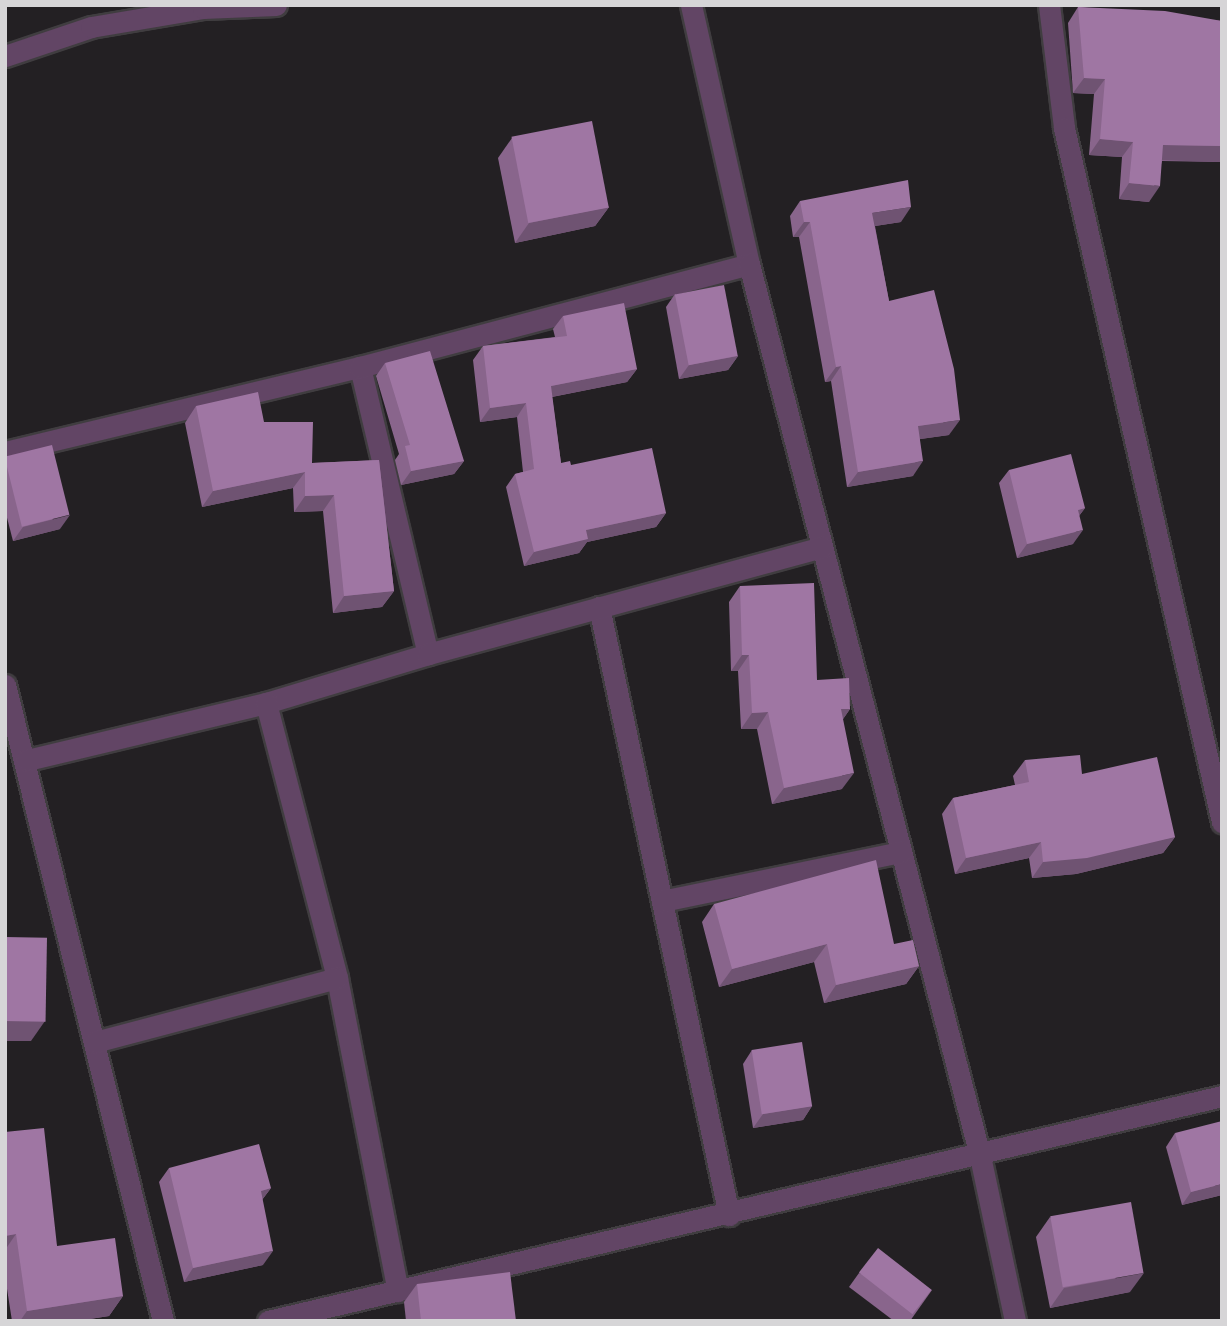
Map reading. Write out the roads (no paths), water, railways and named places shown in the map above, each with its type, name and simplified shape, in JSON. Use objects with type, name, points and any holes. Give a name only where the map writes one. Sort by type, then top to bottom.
[{"type":"street","points":[[5,56],[91,27],[203,8],[276,5]]},
{"type":"street","points":[[691,5],[749,264],[980,1156],[1015,1321]]},
{"type":"street","points":[[1049,5],[1063,128],[1222,822]]},
{"type":"street","points":[[5,452],[360,367],[749,264]]},
{"type":"street","points":[[360,367],[428,654]]},
{"type":"street","points":[[27,760],[267,703],[428,654],[822,547]]},
{"type":"street","points":[[599,607],[729,1214]]},
{"type":"street","points":[[5,685],[27,760],[163,1321]]},
{"type":"street","points":[[267,703],[337,978],[398,1292]]},
{"type":"street","points":[[662,901],[901,852]]},
{"type":"street","points":[[95,1042],[337,978]]},
{"type":"street","points":[[268,1321],[980,1156],[1222,1096]]}]
